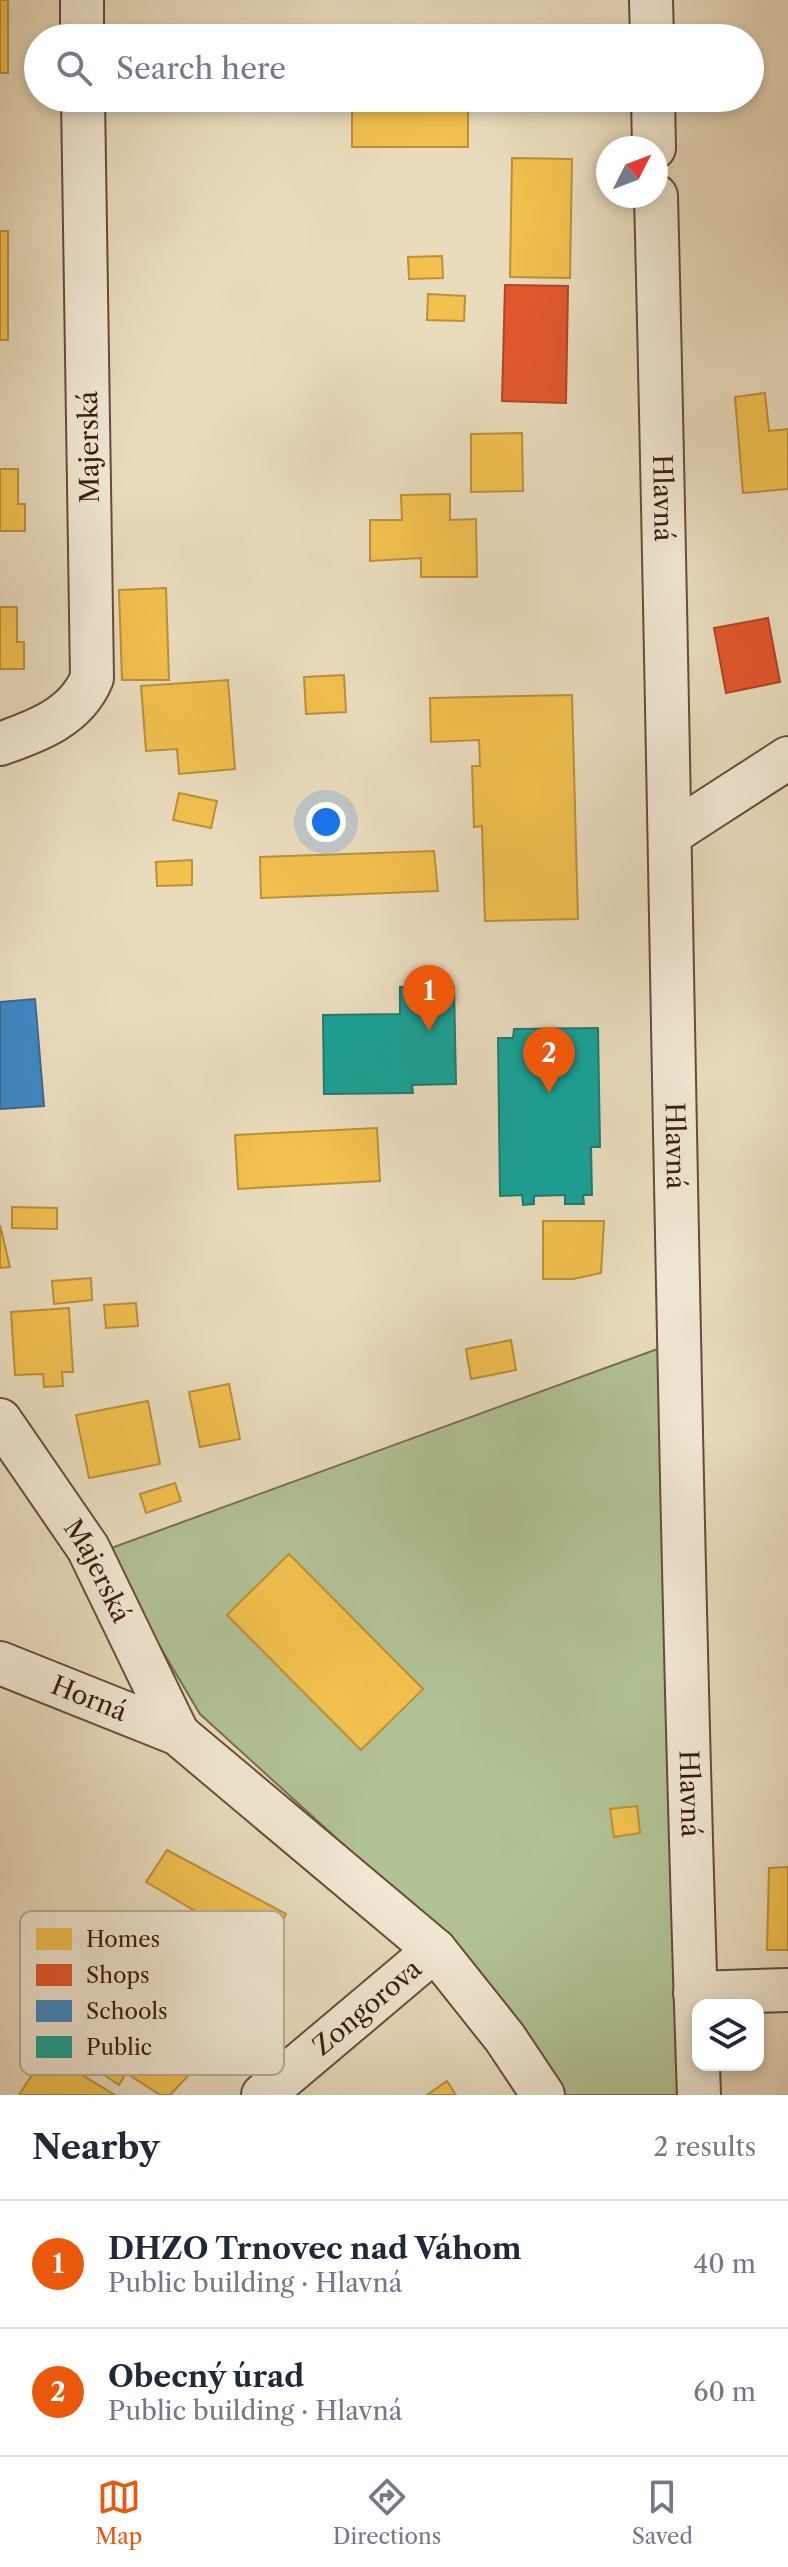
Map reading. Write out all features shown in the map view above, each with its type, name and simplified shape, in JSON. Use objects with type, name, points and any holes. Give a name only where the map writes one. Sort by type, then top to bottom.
[{"type":"street","points":[[82,0],[82,24]]},
{"type":"street","points":[[651,0],[652,24]]},
{"type":"street","name":"Majerská","points":[[0,744],[34,733],[59,719],[81,697],[92,678],[83,112]]},
{"type":"street","points":[[653,112],[654,136]]},
{"type":"street","name":"Hlavná","points":[[656,208],[699,2095]]},
{"type":"street","points":[[672,833],[788,758]]},
{"type":"street","name":"Majerská","points":[[0,1420],[88,1548],[178,1734]]},
{"type":"street","name":"Horná","points":[[0,1663],[178,1734]]},
{"type":"street","points":[[178,1734],[435,1950],[505,2038],[543,2095]]},
{"type":"street","name":"Zongorova","points":[[263,2095],[435,1950]]},
{"type":"street","points":[[695,1993],[788,1990]]},
{"type":"green space","points":[[663,1347],[687,2095],[561,2095],[446,1938],[200,1714],[103,1551]]},
{"type":"building: Homes","points":[[0,0],[8,0],[8,73],[0,73]]},
{"type":"building: Homes","points":[[352,112],[468,112],[468,147],[352,147]]},
{"type":"building: Homes","points":[[512,158],[572,159],[570,278],[510,277]]},
{"type":"building: Homes","points":[[0,231],[8,231],[8,340],[0,340]]},
{"type":"building: Homes","points":[[442,256],[443,278],[409,279],[408,257]]},
{"type":"building: Homes","points":[[428,294],[465,296],[464,321],[427,320]]},
{"type":"building: Homes","points":[[765,393],[769,431],[788,429],[788,489],[743,493],[735,397]]},
{"type":"building: Homes","points":[[522,433],[523,491],[471,492],[471,434]]},
{"type":"building: Homes","points":[[0,469],[18,469],[18,504],[25,504],[25,531],[0,531]]},
{"type":"building: Homes","points":[[450,494],[450,520],[476,519],[477,577],[421,577],[421,558],[370,561],[370,520],[402,520],[401,495]]},
{"type":"building: Homes","points":[[166,588],[169,680],[122,680],[119,590]]},
{"type":"building: Homes","points":[[0,607],[17,607],[17,642],[24,642],[24,669],[0,669]]},
{"type":"building: Homes","points":[[344,675],[346,712],[306,714],[304,677]]},
{"type":"building: Homes","points":[[228,680],[235,769],[179,774],[177,749],[146,751],[141,686]]},
{"type":"building: Homes","points":[[572,695],[578,919],[485,921],[482,826],[474,827],[472,766],[480,766],[479,740],[431,742],[430,698]]},
{"type":"building: Homes","points":[[179,793],[217,801],[211,828],[173,820]]},
{"type":"building: Homes","points":[[434,851],[438,891],[261,898],[260,857]]},
{"type":"building: Homes","points":[[192,860],[192,885],[157,886],[156,862]]},
{"type":"building: Homes","points":[[377,1128],[380,1181],[238,1189],[235,1135]]},
{"type":"building: Homes","points":[[12,1207],[57,1208],[57,1229],[12,1228]]},
{"type":"building: Homes","points":[[543,1221],[604,1221],[601,1273],[573,1279],[543,1279]]},
{"type":"building: Homes","points":[[0,1225],[10,1267],[0,1268]]},
{"type":"building: Homes","points":[[91,1278],[92,1300],[54,1304],[52,1281]]},
{"type":"building: Homes","points":[[136,1303],[138,1326],[106,1328],[104,1305]]},
{"type":"building: Homes","points":[[69,1308],[73,1372],[62,1372],[63,1386],[44,1387],[43,1374],[15,1375],[11,1312]]},
{"type":"building: Homes","points":[[511,1340],[516,1370],[471,1379],[466,1349]]},
{"type":"building: Homes","points":[[229,1384],[240,1439],[200,1447],[189,1392]]},
{"type":"building: Homes","points":[[148,1401],[160,1464],[89,1478],[76,1415]]},
{"type":"building: Homes","points":[[175,1483],[181,1501],[146,1513],[140,1494]]},
{"type":"building: Homes","points":[[289,1554],[423,1689],[361,1750],[227,1615]]},
{"type":"building: Homes","points":[[637,1806],[640,1833],[614,1837],[610,1809]]},
{"type":"building: Homes","points":[[167,1850],[280,1911],[195,1911],[146,1882]]},
{"type":"building: Homes","points":[[788,1867],[788,1950],[767,1950],[769,1868]]},
{"type":"building: Homes","points":[[32,2075],[82,2075],[115,2095],[19,2095]]},
{"type":"building: Homes","points":[[104,2075],[125,2075],[119,2085]]},
{"type":"building: Homes","points":[[129,2075],[189,2075],[170,2095],[160,2095]]},
{"type":"building: Homes","points":[[447,2081],[456,2095],[427,2095]]},
{"type":"building: Shops","points":[[505,285],[568,286],[566,403],[502,401]]},
{"type":"building: Shops","points":[[768,618],[780,682],[726,693],[714,628]]},
{"type":"building: Schools","points":[[35,999],[44,1106],[0,1109],[0,1002]]},
{"type":"building: Public","points":[[454,986],[456,1084],[412,1085],[413,1093],[324,1094],[323,1015],[400,1014],[400,987]]},
{"type":"building: Public","points":[[598,1028],[600,1147],[591,1147],[592,1195],[583,1195],[584,1204],[565,1204],[565,1195],[534,1196],[534,1204],[523,1205],[522,1195],[500,1196],[498,1038],[513,1038],[514,1029]]},
{"type":"place","name":"DHZO Trnovec nad Váhom","points":[[429,1031]]},
{"type":"place","name":"Obecný úrad","points":[[549,1093]]}]
